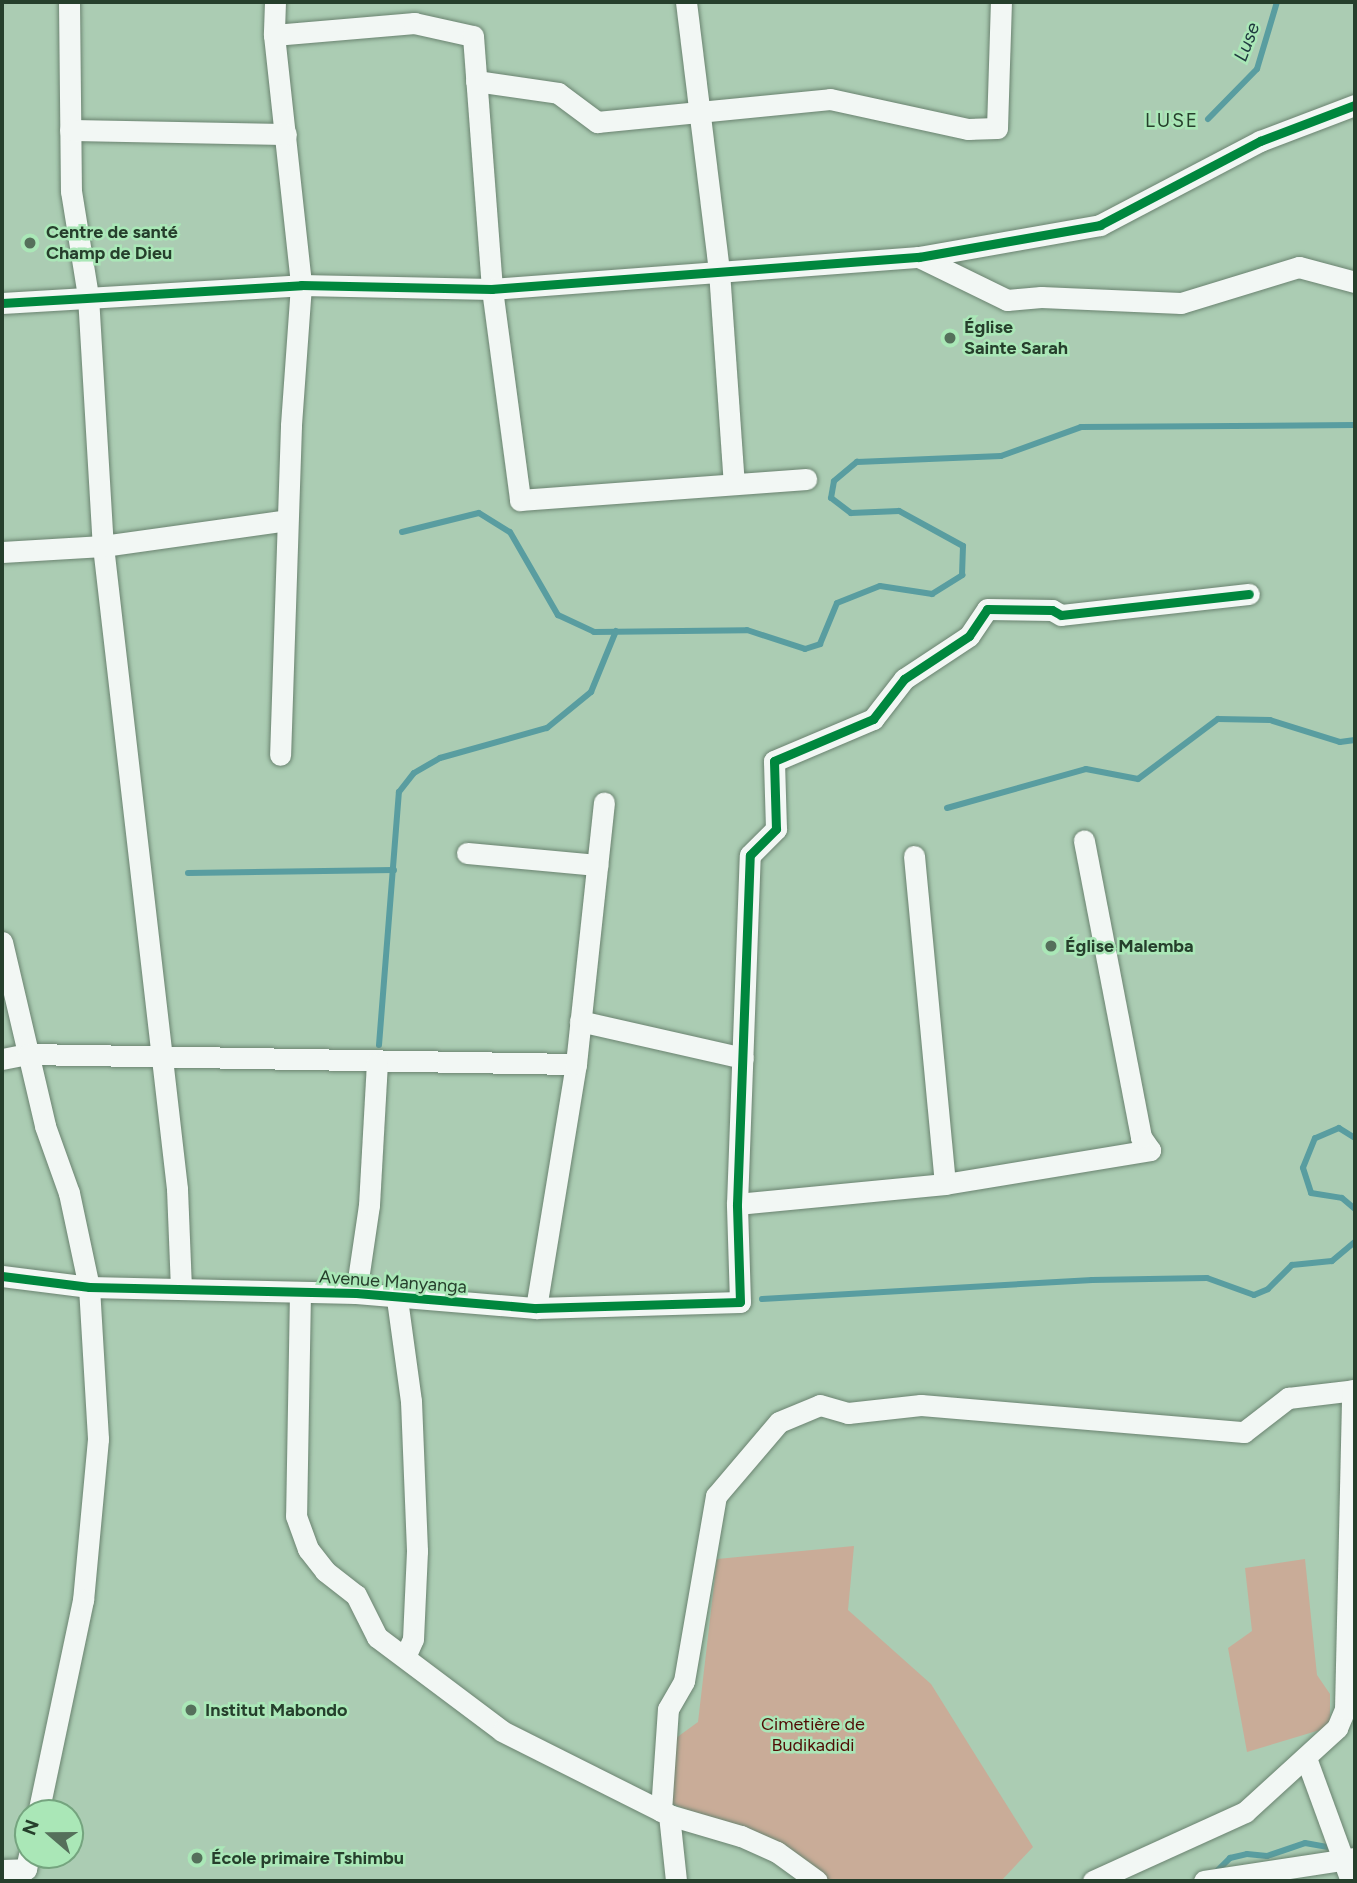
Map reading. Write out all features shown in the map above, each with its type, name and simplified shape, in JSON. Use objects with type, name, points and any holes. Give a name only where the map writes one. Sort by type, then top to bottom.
[{"type":"street","points":[[69,2],[71,191],[88,296],[103,546],[177,1189],[181,1288]]},
{"type":"street","points":[[275,2],[274,35],[301,285],[287,520],[280,755]]},
{"type":"street","points":[[685,2],[719,271],[734,483]]},
{"type":"street","points":[[476,81],[558,93],[597,122],[830,99],[968,129],[997,128],[1001,2]]},
{"type":"street","points":[[274,35],[414,23],[473,36],[492,289],[520,500],[806,480]]},
{"type":"street","points":[[2,303],[301,285],[492,289],[919,257],[1100,225],[1260,141],[1355,105]]},
{"type":"street","points":[[70,130],[286,134]]},
{"type":"street","points":[[919,257],[1007,300],[1041,297],[1181,303],[1299,267],[1355,282]]},
{"type":"street","points":[[2,552],[103,546],[287,520]]},
{"type":"street","points":[[1084,840],[1141,1137],[1150,1150],[945,1184],[737,1205],[750,855],[776,829],[774,761],[873,719],[904,678],[969,636],[987,609],[1052,610],[1061,615],[1250,594]]},
{"type":"street","points":[[537,1308],[576,1064],[604,802]]},
{"type":"street","points":[[467,853],[597,865]]},
{"type":"street","points":[[914,856],[945,1184]]},
{"type":"street","points":[[2,942],[45,1126],[69,1193],[89,1287],[98,1439],[83,1600],[41,1799]]},
{"type":"street","points":[[580,1021],[743,1058]]},
{"type":"street","points":[[2,1059],[28,1055],[160,1056],[377,1063],[576,1064]]},
{"type":"street","points":[[356,1293],[369,1205],[377,1063]]},
{"type":"street","name":"Avenue Manyanga","points":[[2,1276],[89,1287],[356,1293],[397,1299],[537,1308],[740,1302],[737,1205]]},
{"type":"street","points":[[300,1292],[296,1516],[316,1560],[356,1595],[377,1637],[502,1731],[665,1813],[741,1836],[777,1853],[817,1881]]},
{"type":"street","points":[[397,1299],[411,1401],[417,1551],[414,1639],[405,1657]]},
{"type":"street","points":[[676,1881],[665,1813],[668,1709],[684,1681],[716,1496],[779,1422],[820,1405],[848,1413],[921,1405],[1244,1432],[1288,1398],[1354,1390],[1345,1709],[1337,1728],[1245,1812],[1093,1881]]},
{"type":"street","points":[[1306,1758],[1351,1858],[1351,1881]]},
{"type":"street","points":[[1204,1881],[1351,1858]]},
{"type":"street","points":[[2,1870],[26,1869]]},
{"type":"green space","name":"Cimetière de Budikadidi","points":[[854,1546],[848,1610],[931,1684],[1033,1847],[1001,1881],[805,1881],[774,1844],[670,1803],[676,1738],[698,1722],[717,1559]]},
{"type":"green space","points":[[1305,1559],[1317,1675],[1330,1694],[1330,1727],[1247,1752],[1228,1648],[1252,1631],[1245,1568]]},
{"type":"waterway","name":"Luse","points":[[1208,119],[1257,69],[1277,2]]},
{"type":"waterway","points":[[402,532],[479,513],[510,532],[558,615],[594,632],[747,630],[805,649],[820,644],[837,603],[880,586],[932,594],[962,575],[963,546],[899,511],[851,513],[831,498],[834,481],[857,462],[1001,456],[1081,427],[1355,425]]},
{"type":"waterway","points":[[379,1045],[399,792],[414,773],[440,758],[547,728],[591,692],[616,631]]},
{"type":"waterway","points":[[947,808],[1086,769],[1138,779],[1218,719],[1270,720],[1340,742],[1355,740]]},
{"type":"waterway","points":[[188,873],[394,870]]},
{"type":"waterway","points":[[1355,1138],[1339,1128],[1315,1138],[1303,1168],[1311,1193],[1342,1198],[1355,1209]]},
{"type":"waterway","points":[[762,1299],[1092,1280],[1207,1278],[1254,1295],[1268,1289],[1292,1265],[1332,1261],[1355,1242]]},
{"type":"waterway","points":[[1216,1872],[1230,1858],[1247,1854],[1267,1856],[1305,1843],[1333,1848]]},
{"type":"cycle path","points":[[2,303],[301,285],[492,289],[919,257],[1100,225],[1260,141],[1355,105]]},
{"type":"cycle path","points":[[2,1276],[89,1287],[356,1293],[536,1308],[740,1302],[737,1204],[750,855],[776,829],[774,761],[873,719],[904,679],[969,636],[987,609],[1052,610],[1061,615],[1249,594]]},
{"type":"place","name":"Centre de santé Champ de Dieu","points":[[30,243]]},
{"type":"place","name":"Église Sainte Sarah","points":[[950,338]]},
{"type":"place","name":"Église Malemba","points":[[1051,946]]},
{"type":"place","name":"Institut Mabondo","points":[[191,1710]]},
{"type":"place","name":"École primaire Tshimbu","points":[[197,1858]]},
{"type":"district","name":"LUSE","points":[[1172,121]]}]
